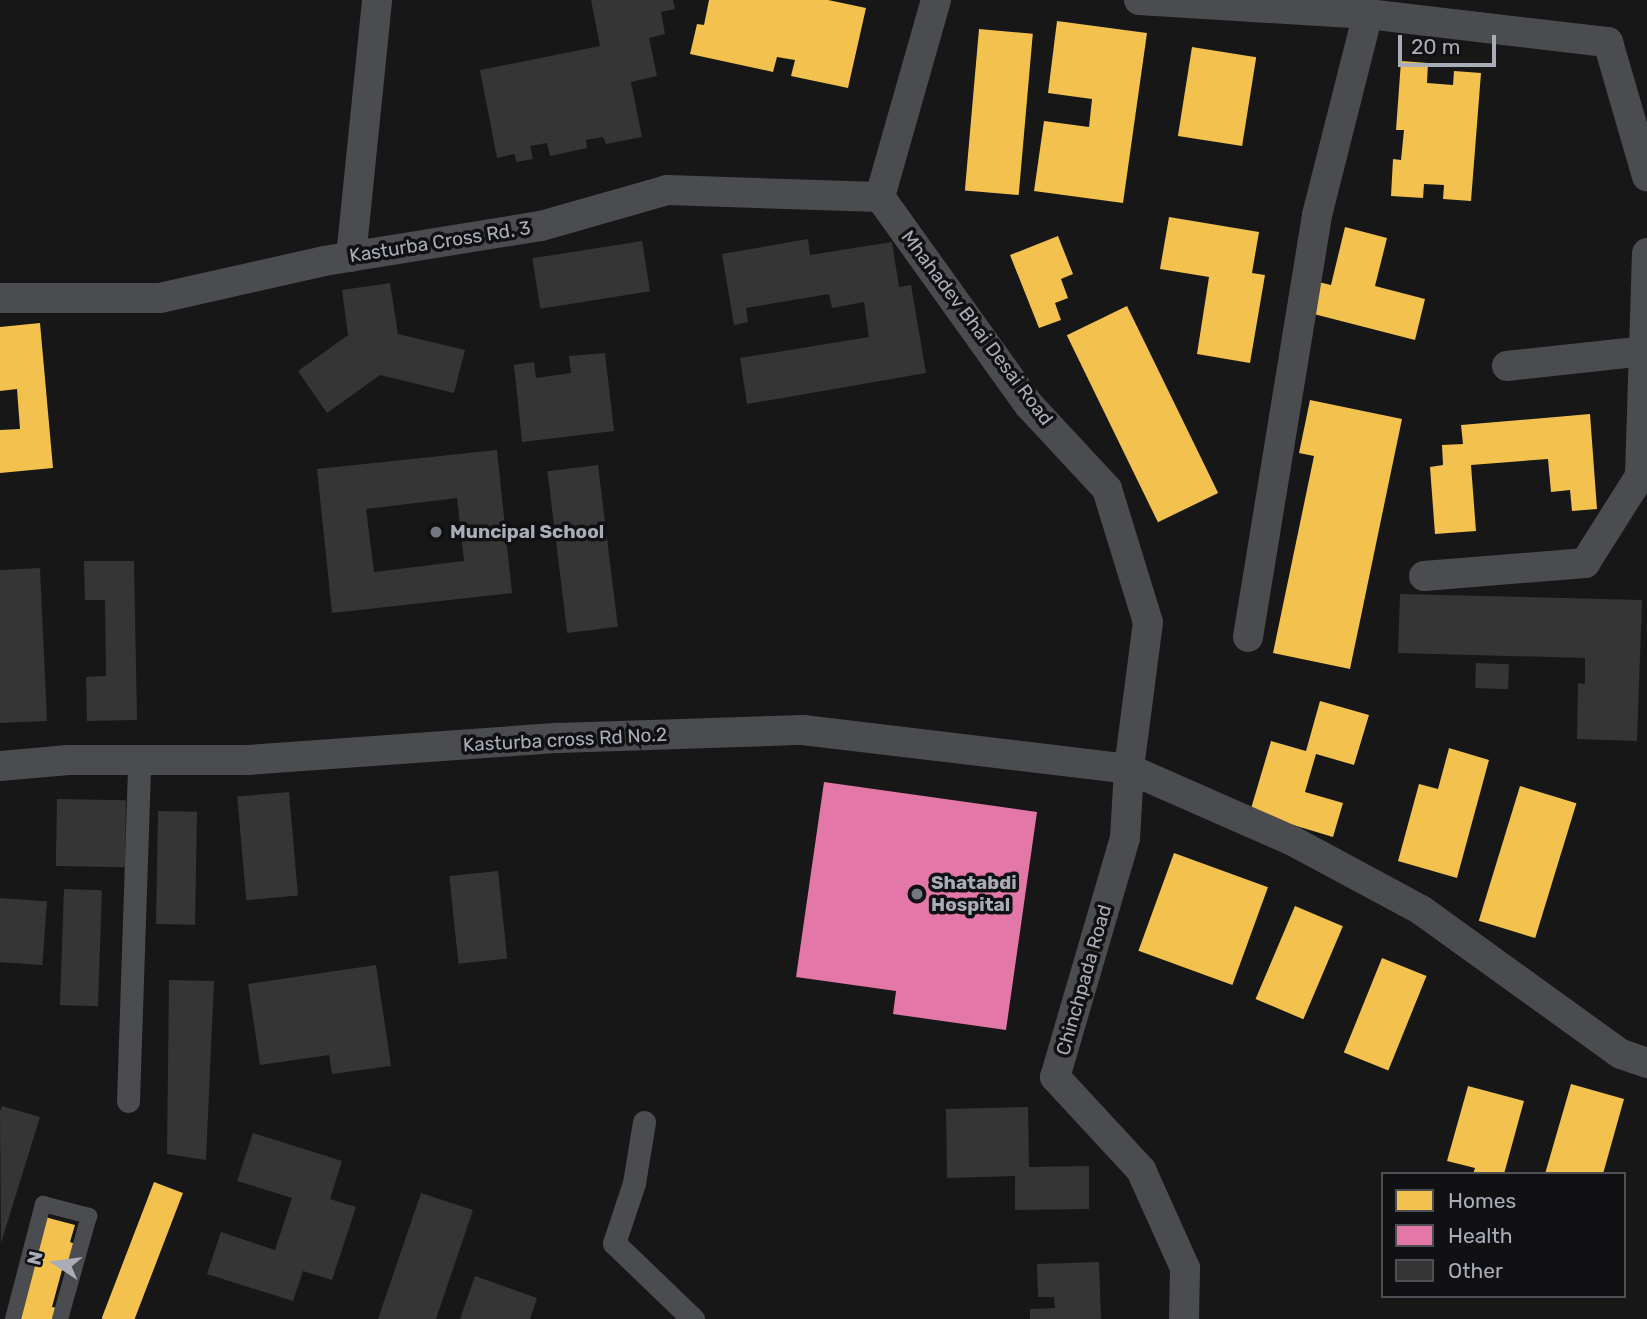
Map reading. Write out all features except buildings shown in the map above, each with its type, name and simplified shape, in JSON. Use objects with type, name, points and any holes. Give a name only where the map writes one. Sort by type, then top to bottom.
[{"type":"street","points":[[351,257],[377,0]]},
{"type":"street","points":[[880,197],[936,0]]},
{"type":"street","points":[[1139,0],[1368,14],[1608,42],[1647,176]]},
{"type":"street","points":[[1248,637],[1317,215],[1368,14]]},
{"type":"street","name":"Kasturba Cross Rd. 3","points":[[0,298],[160,298],[351,257],[541,226],[667,190],[880,197]]},
{"type":"street","name":"Mhahadev Bhai Desai Road","points":[[880,197],[1029,405],[1107,489],[1148,622],[1129,769]]},
{"type":"street","points":[[1424,576],[1585,563],[1640,476],[1647,253]]},
{"type":"street","points":[[1507,366],[1644,351]]},
{"type":"street","name":"Kasturba cross Rd No.2","points":[[0,766],[69,760],[248,760],[558,738],[803,730],[1129,769],[1291,840],[1421,911],[1621,1054],[1647,1063]]},
{"type":"street","points":[[128,1101],[139,761]]},
{"type":"street","name":"Chinchpada Road","points":[[1129,769],[1125,838],[1055,1077],[1141,1170],[1185,1268],[1184,1319]]},
{"type":"street","points":[[644,1122],[634,1183],[614,1242],[693,1319]]},
{"type":"lane","points":[[13,1319],[43,1204],[89,1216],[60,1319]]},
{"type":"place","name":"Muncipal School","points":[[436,532]]},
{"type":"place","name":"Shatabdi Hospital","points":[[917,894]]}]
